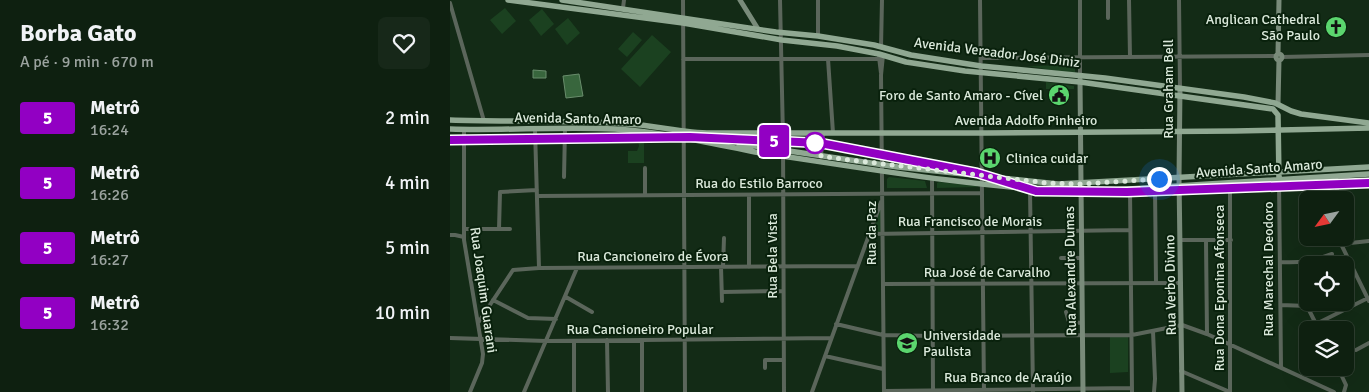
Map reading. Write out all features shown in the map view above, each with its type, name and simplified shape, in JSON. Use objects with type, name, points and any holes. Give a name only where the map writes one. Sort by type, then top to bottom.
[{"type":"main road","name":"Avenida Vereador José Diniz","points":[[508,0],[818,36],[881,47],[981,69]]},
{"type":"main road","name":"Avenida Vereador José Diniz","points":[[564,0],[623,8],[782,40],[837,46],[906,62],[1180,88],[1244,97],[1278,104],[1301,114],[1369,124]]},
{"type":"main road","name":"Avenida Vereador José Diniz","points":[[1080,79],[1273,109],[1277,112]]},
{"type":"main road","name":"Rua Marechal Deodoro","points":[[1277,112],[1279,180]]},
{"type":"main road","name":"Avenida Santo Amaro","points":[[450,120],[622,123],[747,150],[821,156],[932,178],[1030,190],[1081,192],[1369,174]]},
{"type":"main road","name":"Avenida Adolfo Pinheiro","points":[[683,135],[1180,132],[1369,128]]},
{"type":"main road","name":"Avenida Santo Amaro","points":[[450,129],[614,129],[683,135]]},
{"type":"main road","name":"Avenida Santo Amaro","points":[[783,153],[882,168],[932,171],[1058,184],[1369,167]]},
{"type":"main road","points":[[932,171],[932,178]]},
{"type":"street","points":[[623,8],[624,0]]},
{"type":"street","points":[[683,0],[685,392]]},
{"type":"street","points":[[740,0],[758,29]]},
{"type":"street","name":"Rua Bela Vista","points":[[780,0],[782,33],[784,392]]},
{"type":"street","points":[[818,0],[818,36]]},
{"type":"street","points":[[881,47],[882,0]]},
{"type":"street","points":[[980,0],[984,390]]},
{"type":"street","name":"Rua Alexandre Dumas","points":[[1080,0],[1083,390]]},
{"type":"street","points":[[1108,0],[1108,18]]},
{"type":"street","points":[[1129,0],[1130,57]]},
{"type":"street","name":"Rua Graham Bell","points":[[1179,0],[1179,178]]},
{"type":"street","points":[[1278,104],[1279,0]]},
{"type":"street","points":[[450,3],[484,121]]},
{"type":"street","points":[[981,58],[1369,55]]},
{"type":"street","points":[[683,59],[782,60],[880,56]]},
{"type":"street","name":"Rua da Paz","points":[[880,56],[884,391]]},
{"type":"street","points":[[828,59],[833,133]]},
{"type":"street","name":"Rua Joaquim Guarani","points":[[464,129],[464,237],[483,358],[470,392]]},
{"type":"street","points":[[535,129],[539,268]]},
{"type":"street","points":[[564,177],[566,129]]},
{"type":"street","points":[[821,156],[823,133]]},
{"type":"street","points":[[645,168],[645,195]]},
{"type":"street","points":[[1336,176],[1337,191]]},
{"type":"street","points":[[932,178],[933,391]]},
{"type":"street","name":"Rua Verbo Divino","points":[[1179,178],[1182,392]]},
{"type":"street","name":"Rua Marechal Deodoro","points":[[1279,180],[1281,262],[1280,367]]},
{"type":"street","name":"Rua Dona Eponina Afonseca","points":[[1230,183],[1230,392]]},
{"type":"street","points":[[1154,188],[1156,282]]},
{"type":"street","points":[[1130,189],[1132,390]]},
{"type":"street","points":[[498,229],[500,192],[537,190]]},
{"type":"street","points":[[1030,190],[1033,390]]},
{"type":"street","name":"Rua do Estilo Barroco","points":[[537,196],[783,194],[882,196],[981,193]]},
{"type":"street","points":[[749,195],[749,267]]},
{"type":"street","points":[[812,392],[882,196]]},
{"type":"street","points":[[464,229],[510,229]]},
{"type":"street","name":"Rua Francisco de Morais","points":[[870,234],[1130,230]]},
{"type":"street","points":[[450,236],[464,237]]},
{"type":"street","points":[[722,301],[724,238]]},
{"type":"street","points":[[1181,240],[1231,240]]},
{"type":"street","points":[[1206,241],[1207,334]]},
{"type":"street","points":[[1354,243],[1369,241]]},
{"type":"street","points":[[1322,321],[1368,299],[1342,246]]},
{"type":"street","points":[[1281,262],[1316,260],[1332,254]]},
{"type":"street","points":[[1061,258],[1081,258]]},
{"type":"street","name":"Rua Cancioneiro de Évora","points":[[478,323],[513,270],[539,268],[857,266]]},
{"type":"street","points":[[524,392],[566,298],[577,268]]},
{"type":"street","name":"Rua José de Carvalho","points":[[882,284],[1181,283]]},
{"type":"street","points":[[722,292],[784,291]]},
{"type":"street","points":[[566,298],[592,312]]},
{"type":"street","points":[[493,300],[528,318],[556,318]]},
{"type":"street","points":[[1281,305],[1305,305],[1314,321]]},
{"type":"street","points":[[1066,312],[1069,322],[1082,323]]},
{"type":"street","points":[[836,324],[883,336],[1132,334],[1182,324],[1334,392]]},
{"type":"street","points":[[1153,331],[1154,392]]},
{"type":"street","name":"Rua Cancioneiro Popular","points":[[450,338],[546,341],[831,338]]},
{"type":"street","points":[[574,340],[574,392]]},
{"type":"street","points":[[607,340],[608,392]]},
{"type":"street","points":[[642,340],[642,392]]},
{"type":"street","points":[[1356,350],[1369,343]]},
{"type":"street","points":[[826,356],[883,369]]},
{"type":"street","points":[[765,368],[765,360],[784,360]]},
{"type":"street","points":[[1182,371],[1230,392]]},
{"type":"street","points":[[1342,376],[1346,385],[1344,392]]},
{"type":"street","name":"Rua Branco de Araújo","points":[[884,391],[1132,390]]},
{"type":"shaded area","points":[[505,8],[516,21],[502,34],[490,20]]},
{"type":"shaded area","points":[[542,9],[554,24],[541,36],[529,20]]},
{"type":"shaded area","points":[[568,18],[580,33],[567,45],[555,29]]},
{"type":"shaded area","points":[[633,32],[642,40],[627,57],[618,49]]},
{"type":"shaded area","points":[[652,35],[671,52],[640,87],[621,69]]},
{"type":"shaded area","points":[[1075,65],[1075,74],[1027,66]]},
{"type":"shaded area","points":[[533,70],[546,71],[546,78],[533,78]]},
{"type":"shaded area","points":[[579,74],[583,96],[566,98],[563,76]]},
{"type":"shaded area","points":[[1046,82],[1074,86],[1074,89],[1046,89]]},
{"type":"shaded area","points":[[637,134],[644,134],[644,163],[628,163],[628,151],[637,151],[639,146]]},
{"type":"shaded area","points":[[889,177],[925,181],[927,188],[887,188],[887,179]]},
{"type":"shaded area","points":[[937,183],[977,187],[937,188]]},
{"type":"shaded area","points":[[881,206],[882,232],[871,233]]},
{"type":"shaded area","points":[[1110,337],[1128,337],[1128,372],[1110,373]]},
{"type":"metro line","name":"5","points":[[450,140],[690,137],[820,143],[977,173],[1036,191],[1127,192],[1369,183]]},
{"type":"place","name":"Anglican Cathedral São Paulo","points":[[1336,27]]},
{"type":"place","name":"Foro de Santo Amaro - Cível","points":[[1059,95]]},
{"type":"place","name":"Clinica cuidar","points":[[990,158]]},
{"type":"place","name":"Universidade Paulista","points":[[907,343]]},
{"type":"route","points":[[815,143],[822,145],[821,156],[949,173],[1058,184],[1159,179]]}]
